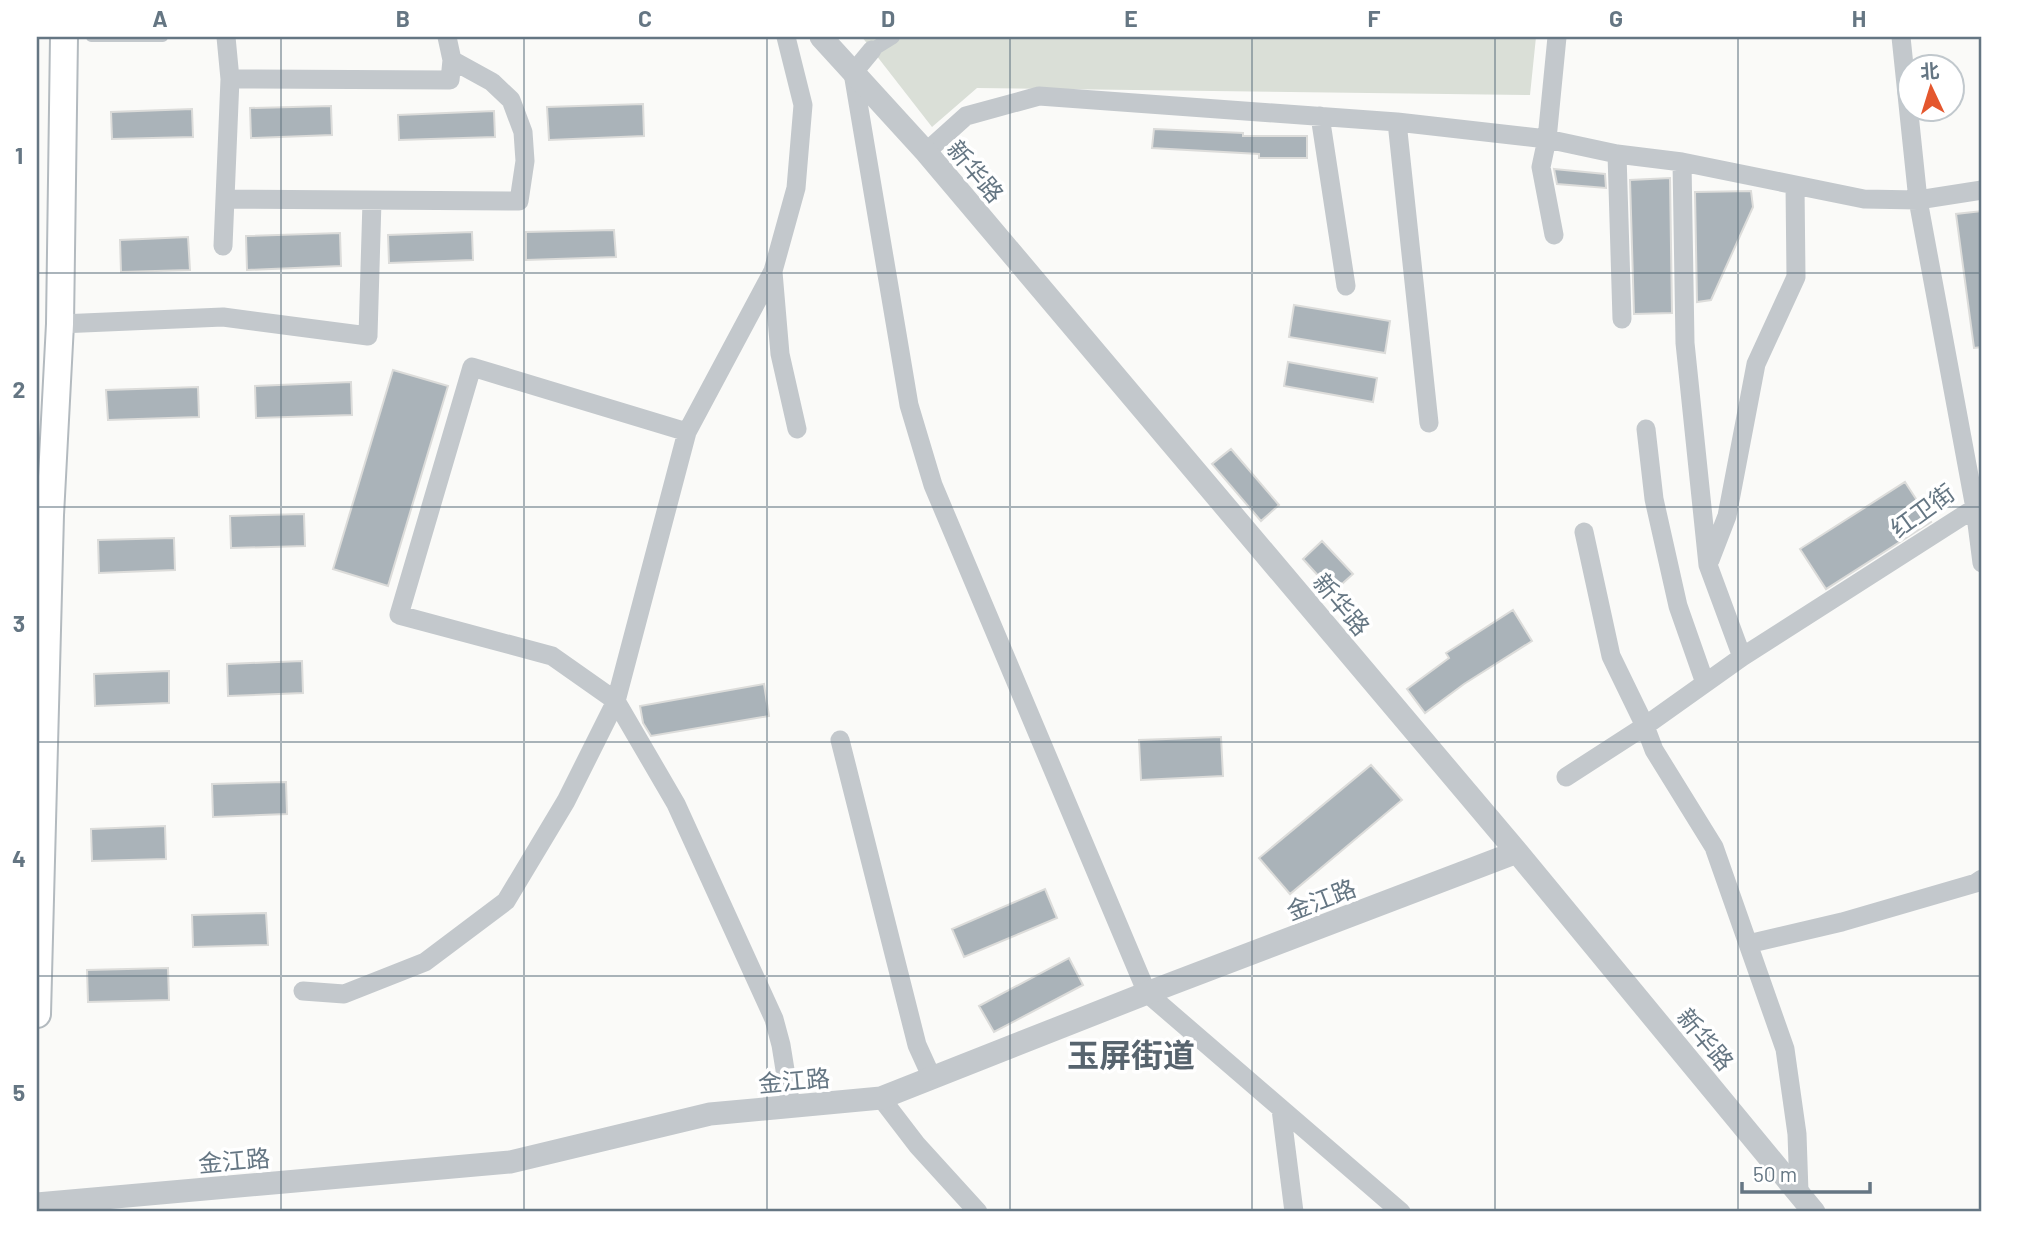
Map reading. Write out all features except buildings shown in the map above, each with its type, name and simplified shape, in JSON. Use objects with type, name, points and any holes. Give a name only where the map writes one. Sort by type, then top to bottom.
[{"type":"main road","points":[[37,1014],[50,515],[60,324],[64,37]]},
{"type":"street","points":[[223,246],[230,79],[226,37]]},
{"type":"street","points":[[230,79],[450,80],[452,60],[447,37]]},
{"type":"street","points":[[303,991],[344,994],[425,962],[506,901],[566,801],[617,701],[687,432],[773,271],[796,188],[803,105],[786,37]]},
{"type":"street","name":"新华路","points":[[821,37],[926,152],[1517,852],[1814,1212]]},
{"type":"street","points":[[893,37],[872,50],[853,73],[909,405],[933,485],[1147,993],[1401,1212]]},
{"type":"street","points":[[1554,235],[1541,167],[1547,139],[1558,37]]},
{"type":"street","name":"红卫街","points":[[1566,778],[1742,657],[1975,508],[1918,200],[1901,37]]},
{"type":"street","points":[[225,199],[519,201],[525,161],[523,132],[511,100],[492,82],[452,60]]},
{"type":"street","points":[[926,152],[966,116],[1040,96],[1397,122],[1547,139],[1617,154],[1682,162],[1864,199],[1918,200],[1982,190]]},
{"type":"street","points":[[1320,116],[1346,286]]},
{"type":"street","points":[[1397,122],[1429,423]]},
{"type":"street","points":[[1617,154],[1622,319]]},
{"type":"street","points":[[1682,162],[1685,343],[1708,565],[1742,657]]},
{"type":"street","points":[[1708,565],[1727,516],[1756,364],[1796,277],[1795,185]]},
{"type":"street","points":[[60,324],[223,317],[368,336],[372,201]]},
{"type":"street","points":[[773,271],[780,354],[797,429]]},
{"type":"street","points":[[687,432],[472,367],[399,614],[552,656],[617,701],[676,804],[774,1018],[791,1107]]},
{"type":"street","points":[[1646,429],[1654,499],[1678,606],[1705,683]]},
{"type":"street","points":[[1975,508],[1982,563]]},
{"type":"street","points":[[1584,532],[1611,656],[1654,750],[1714,848],[1785,1049],[1797,1134],[1799,1192]]},
{"type":"street","points":[[840,740],[917,1045],[932,1078]]},
{"type":"street","name":"金江路","points":[[37,1204],[510,1162],[710,1114],[881,1098],[1517,852]]},
{"type":"street","points":[[1748,944],[1842,922],[1982,879]]},
{"type":"street","points":[[881,1098],[917,1145],[978,1212]]},
{"type":"street","points":[[1281,1109],[1293,1212]]},
{"type":"lane","points":[[90,37],[163,37]]},
{"type":"shaded area","points":[[862,37],[1536,37],[1530,95],[977,88],[932,127]]},
{"type":"district","name":"玉屏街道","points":[[1131,1054]]}]
